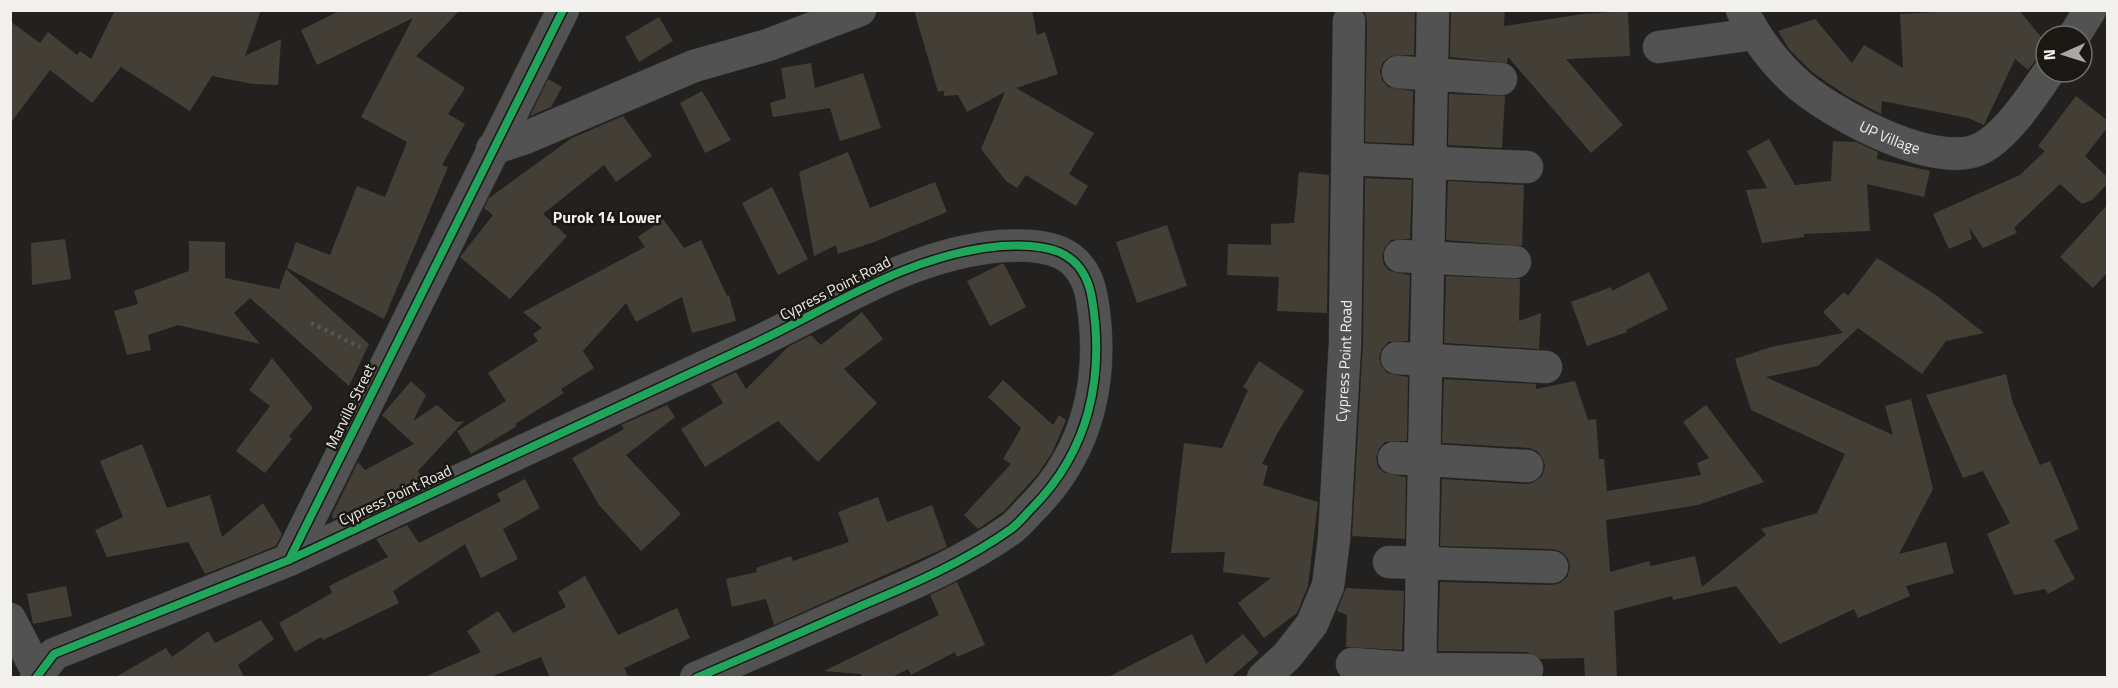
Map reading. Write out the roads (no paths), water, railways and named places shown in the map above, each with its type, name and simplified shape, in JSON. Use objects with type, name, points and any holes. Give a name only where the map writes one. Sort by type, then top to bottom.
[{"type":"street","name":"Marville Street","points":[[289,560],[563,10]]},
{"type":"street","points":[[492,149],[525,138],[694,66],[768,45],[860,10]]},
{"type":"street","points":[[1410,672],[1421,564],[1409,459],[1414,257],[1430,162],[1433,10]]},
{"type":"street","points":[[2081,24],[2090,10]]},
{"type":"street","name":"Cypress Point Road","points":[[1263,678],[1287,656],[1312,624],[1328,586],[1341,439],[1349,159],[1348,21]]},
{"type":"street","points":[[1659,47],[1748,22]]},
{"type":"street","name":"UP Village","points":[[1748,22],[1798,84],[1825,105],[1898,141],[1935,152],[1966,153],[1987,146],[2005,128],[2040,84]]},
{"type":"street","points":[[1398,72],[1501,79]]},
{"type":"street","points":[[1349,159],[1527,167]]},
{"type":"street","name":"Cypress Point Road","points":[[289,560],[800,322],[895,271],[959,253],[1001,246],[1048,247],[1074,260],[1089,280],[1095,316],[1097,368],[1089,417],[1075,452],[1050,490],[1013,528],[959,560],[889,594],[696,678]]},
{"type":"street","points":[[1414,257],[1515,262]]},
{"type":"street","points":[[1411,358],[1546,367]]},
{"type":"street","points":[[1409,459],[1527,466]]},
{"type":"street","points":[[10,620],[37,675],[54,654],[289,560]]},
{"type":"street","points":[[1389,562],[1552,567]]},
{"type":"street","points":[[1352,664],[1410,672],[1527,670]]},
{"type":"district","name":"Purok 14 Lower","points":[[607,217]]}]
